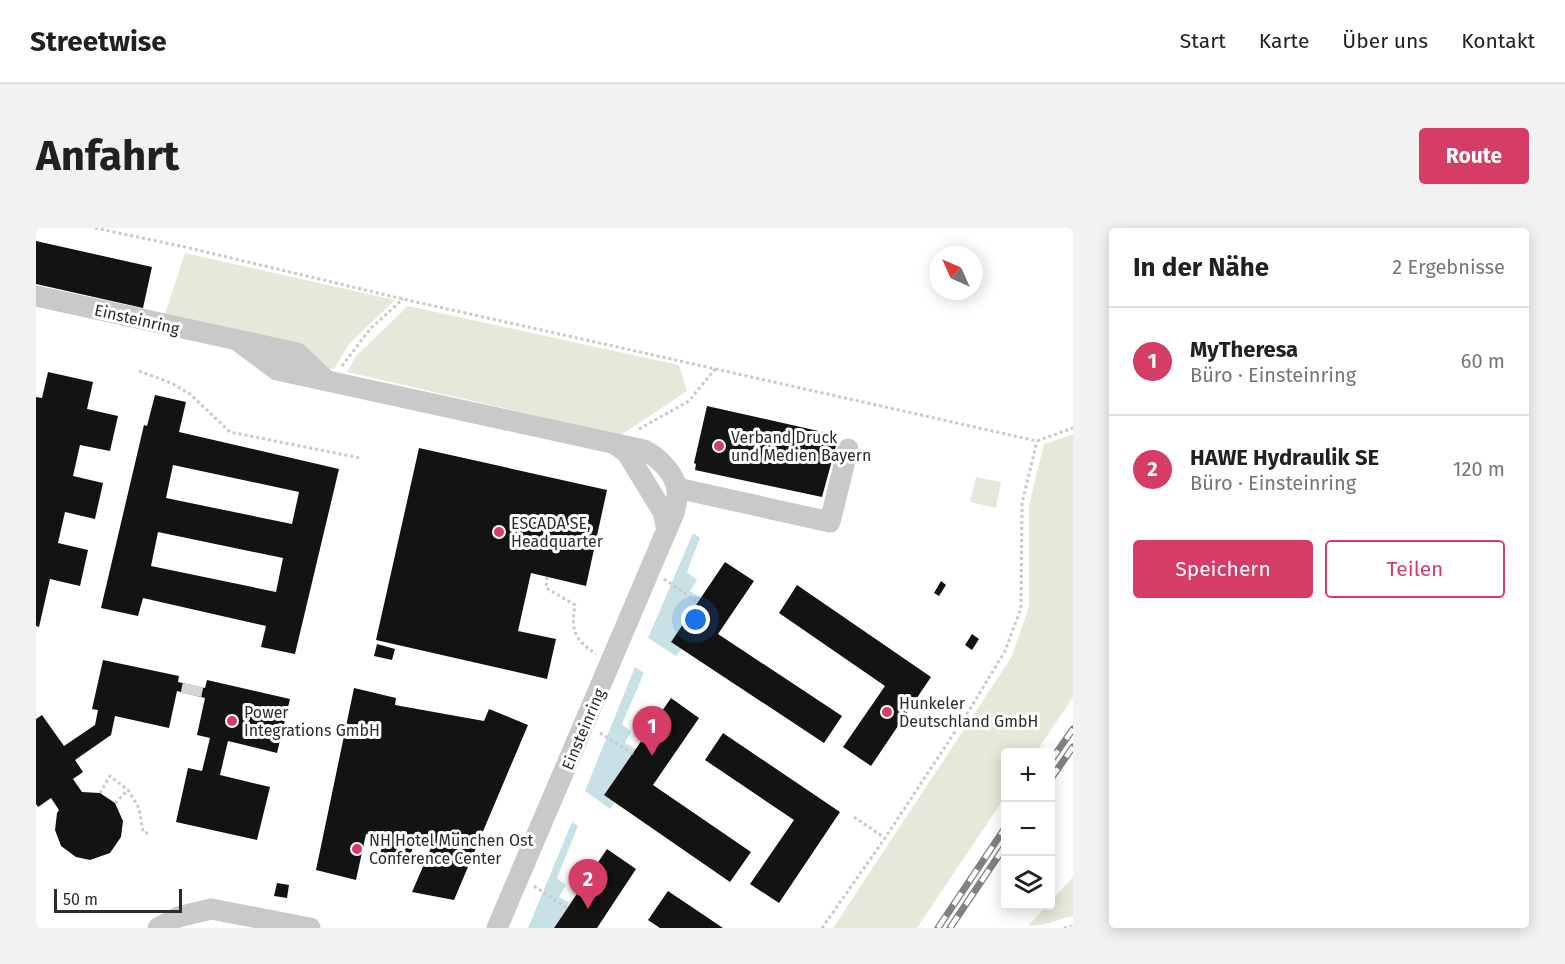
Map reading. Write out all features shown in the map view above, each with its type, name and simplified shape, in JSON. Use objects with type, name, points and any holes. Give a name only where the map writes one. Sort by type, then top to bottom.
[{"type":"street","name":"Einsteinring","points":[[36,296],[297,353],[329,382]]},
{"type":"street","points":[[329,382],[644,450],[655,456],[665,467],[677,488],[830,522],[848,449]]},
{"type":"street","points":[[619,445],[627,453],[663,512],[667,530]]},
{"type":"street","name":"Einsteinring","points":[[497,928],[674,513],[677,488]]},
{"type":"street","points":[[158,928],[178,916],[211,909],[310,928]]},
{"type":"path","points":[[95,228],[1036,441],[1073,428]]},
{"type":"path","points":[[329,382],[370,329],[403,299]]},
{"type":"path","points":[[619,445],[640,428],[689,401],[715,369]]},
{"type":"path","points":[[140,371],[171,383],[190,394],[230,432],[360,458]]},
{"type":"path","points":[[822,928],[885,838],[1005,651],[1021,608],[1022,503],[1036,441]]},
{"type":"path","points":[[547,577],[546,588],[574,605],[572,622],[575,636],[597,655]]},
{"type":"path","points":[[671,583],[698,602]]},
{"type":"path","points":[[606,736],[633,754]]},
{"type":"path","points":[[100,793],[110,777],[128,790],[139,808],[143,832],[151,834]]},
{"type":"path","points":[[115,803],[128,790]]},
{"type":"path","points":[[854,817],[885,838]]},
{"type":"path","points":[[534,886],[567,908]]},
{"type":"path","points":[[1064,928],[1073,926]]},
{"type":"shaded area","points":[[185,253],[395,300],[349,344],[334,369],[328,368],[299,344],[165,314]]},
{"type":"shaded area","points":[[408,306],[679,365],[687,391],[621,435],[347,372],[356,356]]},
{"type":"shaded area","points":[[1073,434],[1073,697],[1039,748],[1001,748],[1001,803],[917,928],[833,928],[1011,658],[1029,607],[1029,505],[1044,444]]},
{"type":"shaded area","points":[[976,477],[1001,482],[996,508],[970,502]]},
{"type":"shaded area","points":[[1073,877],[1073,916],[1039,925],[1029,925],[1042,910],[1055,910],[1055,897]]},
{"type":"water","points":[[693,533],[700,538],[687,572],[697,580],[690,591],[701,598],[671,642],[682,649],[676,656],[648,638]]},
{"type":"water","points":[[635,667],[644,673],[622,724],[631,732],[625,743],[636,749],[604,794],[615,802],[610,809],[585,791]]},
{"type":"water","points":[[572,822],[578,826],[557,878],[566,885],[559,897],[570,903],[554,928],[528,928]]},
{"type":"building","points":[[36,241],[152,267],[143,308],[36,284]]},
{"type":"building","points":[[48,372],[93,382],[87,409],[118,416],[110,451],[80,445],[73,476],[103,483],[95,519],[65,512],[58,543],[88,550],[80,586],[50,579],[39,627],[36,626],[36,397],[42,398]]},
{"type":"building","points":[[155,395],[186,402],[179,432],[339,469],[295,654],[261,647],[266,626],[143,598],[138,616],[101,608],[144,425],[147,426]],"holes":[[[173,465],[299,492],[292,524],[166,498]],[[158,532],[283,558],[276,592],[151,566]]]},
{"type":"building","points":[[707,406],[836,435],[835,442],[837,442],[822,497],[695,470],[696,464],[694,463]]},
{"type":"building","name":"ESCADA SE, Headquarter","points":[[419,448],[607,490],[586,586],[531,573],[518,631],[556,639],[547,679],[376,640]]},
{"type":"building","points":[[725,562],[754,581],[718,634],[842,716],[824,743],[671,642]]},
{"type":"building","points":[[941,581],[946,585],[939,596],[934,593]]},
{"type":"building","points":[[797,585],[931,677],[871,766],[843,747],[885,686],[779,613]]},
{"type":"building","points":[[972,634],[979,639],[972,650],[965,645]]},
{"type":"building","points":[[377,644],[395,649],[392,660],[374,656]]},
{"type":"building","points":[[103,660],[179,676],[178,682],[205,688],[207,680],[290,699],[277,753],[228,741],[220,775],[270,787],[257,840],[176,822],[188,768],[202,771],[210,738],[197,735],[205,698],[177,691],[169,728],[115,716],[111,735],[75,760],[83,772],[73,779],[82,792],[100,793],[115,803],[123,821],[121,837],[110,853],[90,860],[76,857],[61,846],[55,830],[59,810],[51,798],[38,807],[36,804],[36,719],[42,715],[64,746],[95,725],[98,710],[92,709]]},
{"type":"building","points":[[354,688],[396,698],[395,705],[484,721],[489,709],[528,725],[454,900],[412,892],[431,848],[413,844],[410,861],[380,855],[384,838],[366,834],[356,880],[316,870]]},
{"type":"building","points":[[671,698],[699,718],[653,785],[751,852],[730,882],[604,795]]},
{"type":"building","points":[[723,733],[840,812],[779,903],[750,884],[794,820],[705,760]]},
{"type":"building","points":[[607,849],[636,869],[597,928],[554,928]]},
{"type":"building","points":[[277,883],[289,885],[287,898],[274,896]]},
{"type":"building","points":[[668,891],[723,928],[660,928],[648,920]]},
{"type":"tunnel","points":[[191,695],[193,685]]},
{"type":"railway","points":[[1055,755],[1073,729]]},
{"type":"railway","points":[[1055,773],[1073,747]]},
{"type":"railway","points":[[938,928],[1001,834]]},
{"type":"railway","points":[[950,928],[1001,852]]},
{"type":"place","name":"Verband Druck und Medien Bayern","points":[[719,446]]},
{"type":"place","name":"ESCADA SE, Headquarter","points":[[499,532]]},
{"type":"place","name":"Hunkeler Deutschland GmbH","points":[[887,712]]},
{"type":"place","name":"Power Integrations GmbH","points":[[232,721]]},
{"type":"place","name":"MyTheresa","points":[[652,756]]},
{"type":"place","name":"NH Hotel München Ost Conference Center","points":[[357,849]]},
{"type":"place","name":"HAWE Hydraulik SE","points":[[588,909]]}]
